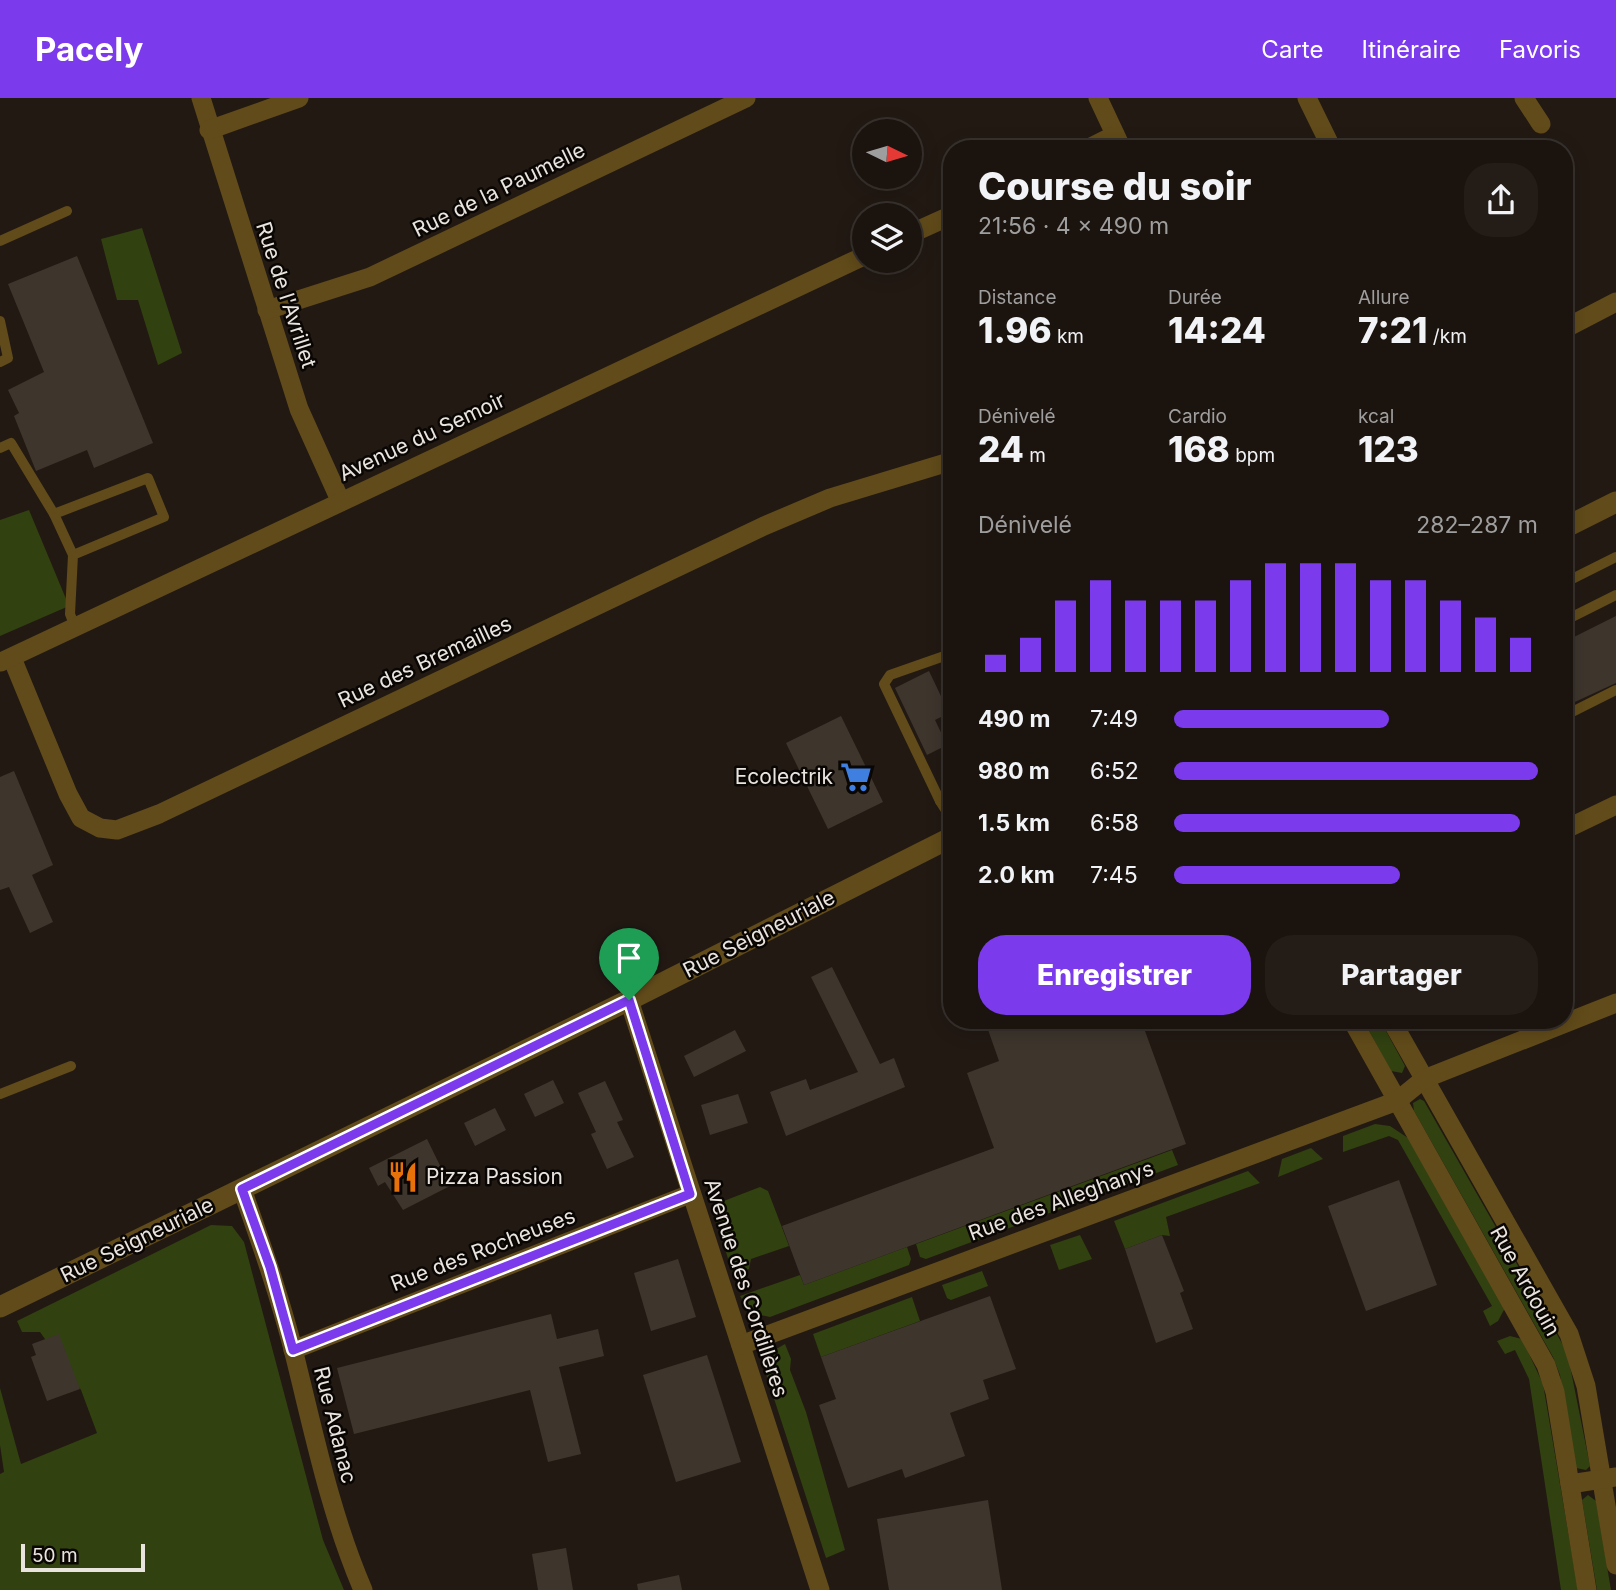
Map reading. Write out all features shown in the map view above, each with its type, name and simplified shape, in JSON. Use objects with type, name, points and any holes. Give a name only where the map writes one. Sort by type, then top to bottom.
[{"type":"street","name":"Rue de l'Avrillet","points":[[201,98],[299,409],[340,500]]},
{"type":"street","points":[[209,130],[299,98]]},
{"type":"street","points":[[1098,98],[1117,140]]},
{"type":"street","points":[[1307,98],[1328,140]]},
{"type":"street","points":[[1524,98],[1541,124]]},
{"type":"street","name":"Rue de la Paumelle","points":[[267,310],[370,277],[734,101]]},
{"type":"street","points":[[922,230],[943,222]]},
{"type":"street","name":"Avenue du Semoir","points":[[6,660],[340,500],[852,262]]},
{"type":"street","points":[[1573,324],[1616,302]]},
{"type":"street","name":"Rue des Bremailles","points":[[6,660],[81,818],[100,828],[117,831],[159,814],[764,526],[830,498],[943,464]]},
{"type":"street","points":[[1573,524],[1616,502]]},
{"type":"street","points":[[1573,826],[1616,805]]},
{"type":"street","name":"Rue Seigneuriale","points":[[0,1307],[629,1000],[943,842]]},
{"type":"street","name":"Avenue des Cordillères","points":[[629,1000],[820,1590]]},
{"type":"street","name":"Rue des Alleghanys","points":[[1573,1020],[1616,1003]]},
{"type":"street","name":"Rue Ardouin","points":[[1357,1029],[1546,1365],[1555,1392],[1587,1590]]},
{"type":"street","name":"Rue Ardouin","points":[[1396,1029],[1569,1334],[1586,1386],[1609,1478],[1616,1565]]},
{"type":"street","name":"Rue des Alleghanys","points":[[741,1345],[1397,1101],[1424,1079],[1550,1029]]},
{"type":"street","name":"Rue Adanac","points":[[242,1189],[270,1267],[333,1515],[363,1590]]},
{"type":"street","name":"Rue des Rocheuses","points":[[293,1350],[690,1194]]},
{"type":"street","points":[[1570,1485],[1609,1478]]},
{"type":"lane","points":[[0,241],[66,211]]},
{"type":"lane","points":[[0,321],[8,358],[0,362]]},
{"type":"lane","points":[[0,447],[11,443],[54,514],[73,555],[70,614],[75,627]]},
{"type":"lane","points":[[54,514],[148,478],[164,517],[73,555]]},
{"type":"lane","points":[[1573,578],[1616,557]]},
{"type":"lane","points":[[1573,616],[1616,595]]},
{"type":"lane","points":[[943,658],[890,675],[884,684],[943,806]]},
{"type":"lane","points":[[1573,712],[1616,690]]},
{"type":"lane","points":[[0,1094],[71,1066]]},
{"type":"green space","points":[[142,228],[182,353],[158,365],[138,300],[117,300],[101,239]]},
{"type":"green space","points":[[29,510],[69,606],[0,636],[0,520]]},
{"type":"green space","points":[[1368,1029],[1385,1029],[1405,1066],[1402,1073],[1391,1071]]},
{"type":"green space","points":[[1420,1099],[1424,1101],[1563,1345],[1570,1366],[1590,1466],[1586,1470],[1576,1468],[1560,1375],[1553,1357],[1414,1111],[1413,1103]]},
{"type":"green space","points":[[1375,1124],[1390,1126],[1408,1138],[1505,1308],[1498,1321],[1490,1326],[1483,1311],[1492,1306],[1398,1140],[1389,1136],[1343,1152],[1343,1136]]},
{"type":"green space","points":[[1311,1148],[1323,1159],[1278,1177],[1282,1159]]},
{"type":"green space","points":[[1172,1150],[1178,1165],[926,1259],[920,1257],[916,1244]]},
{"type":"green space","points":[[1248,1171],[1260,1183],[1166,1217],[1170,1236],[1162,1235],[1125,1249],[1114,1221]]},
{"type":"green space","points":[[760,1187],[768,1191],[789,1246],[751,1259],[749,1269],[733,1274],[713,1212],[721,1202]]},
{"type":"green space","points":[[211,1225],[232,1226],[244,1242],[323,1540],[344,1590],[0,1590],[0,1474],[4,1472],[0,1445],[0,1388],[21,1464],[97,1433],[81,1390],[40,1332],[22,1332],[17,1321]]},
{"type":"green space","points":[[1080,1235],[1092,1259],[1059,1270],[1050,1245]]},
{"type":"green space","points":[[907,1247],[911,1259],[909,1265],[770,1317],[751,1313],[740,1296],[800,1275],[804,1285]]},
{"type":"green space","points":[[982,1271],[988,1286],[951,1300],[947,1298],[942,1285]]},
{"type":"green space","points":[[912,1297],[920,1321],[821,1357],[813,1334]]},
{"type":"green space","points":[[1510,1336],[1522,1339],[1543,1384],[1578,1590],[1561,1590],[1529,1379],[1515,1350],[1505,1354],[1497,1341]]},
{"type":"green space","points":[[785,1344],[791,1359],[790,1370],[806,1412],[845,1550],[826,1558],[765,1371],[769,1353]]},
{"type":"green space","points":[[1588,1495],[1596,1501],[1611,1590],[1597,1590],[1582,1500]]},
{"type":"building","points":[[77,256],[153,443],[94,468],[87,450],[36,471],[14,416],[19,413],[8,390],[44,372],[8,284]]},
{"type":"building","points":[[1616,616],[1616,683],[1573,703],[1573,638]]},
{"type":"building","points":[[929,671],[943,700],[943,716],[935,720],[943,737],[943,747],[927,755],[895,688]]},
{"type":"building","points":[[841,716],[883,802],[828,829],[786,743]]},
{"type":"building","points":[[14,771],[53,865],[32,875],[53,922],[30,933],[9,887],[0,890],[0,777]]},
{"type":"building","points":[[832,967],[880,1064],[894,1058],[905,1087],[786,1136],[770,1092],[806,1079],[810,1090],[858,1072],[811,977]]},
{"type":"building","points":[[988,1029],[1144,1029],[1186,1144],[804,1285],[782,1226],[994,1148],[967,1073],[999,1061]]},
{"type":"building","points":[[735,1030],[746,1051],[694,1077],[684,1056]]},
{"type":"building","points":[[553,1080],[564,1103],[535,1117],[524,1094]]},
{"type":"building","points":[[605,1081],[623,1120],[617,1122],[634,1157],[607,1169],[591,1134],[596,1132],[578,1093]]},
{"type":"building","points":[[738,1094],[748,1123],[710,1135],[701,1105]]},
{"type":"building","points":[[495,1108],[506,1130],[475,1146],[464,1123]]},
{"type":"building","points":[[427,1139],[450,1186],[403,1210],[385,1182],[378,1186],[369,1168]]},
{"type":"building","points":[[1399,1180],[1437,1285],[1366,1311],[1328,1206]]},
{"type":"building","points":[[1162,1235],[1184,1291],[1180,1293],[1193,1329],[1156,1343],[1125,1249]]},
{"type":"building","points":[[678,1259],[696,1317],[651,1331],[634,1273]]},
{"type":"building","points":[[990,1296],[1016,1369],[983,1380],[989,1399],[950,1413],[965,1456],[905,1478],[902,1469],[848,1488],[819,1405],[836,1399],[821,1357]]},
{"type":"building","points":[[551,1314],[557,1339],[598,1329],[604,1356],[559,1367],[581,1454],[548,1462],[530,1390],[354,1434],[337,1368]]},
{"type":"building","points":[[59,1334],[80,1389],[47,1401],[31,1357],[36,1355],[32,1344]]},
{"type":"building","points":[[707,1355],[741,1462],[676,1482],[643,1375]]},
{"type":"building","points":[[988,1500],[1002,1590],[889,1590],[877,1519]]},
{"type":"building","points":[[566,1548],[573,1590],[538,1590],[532,1554]]},
{"type":"building","points":[[679,1575],[682,1590],[638,1590],[637,1584]]},
{"type":"place","name":"Ecolectrik","points":[[856,777]]},
{"type":"place","name":"Pizza Passion","points":[[403,1177]]},
{"type":"route","points":[[629,1000],[690,1194],[293,1350],[270,1267],[242,1189],[629,1000]]}]
